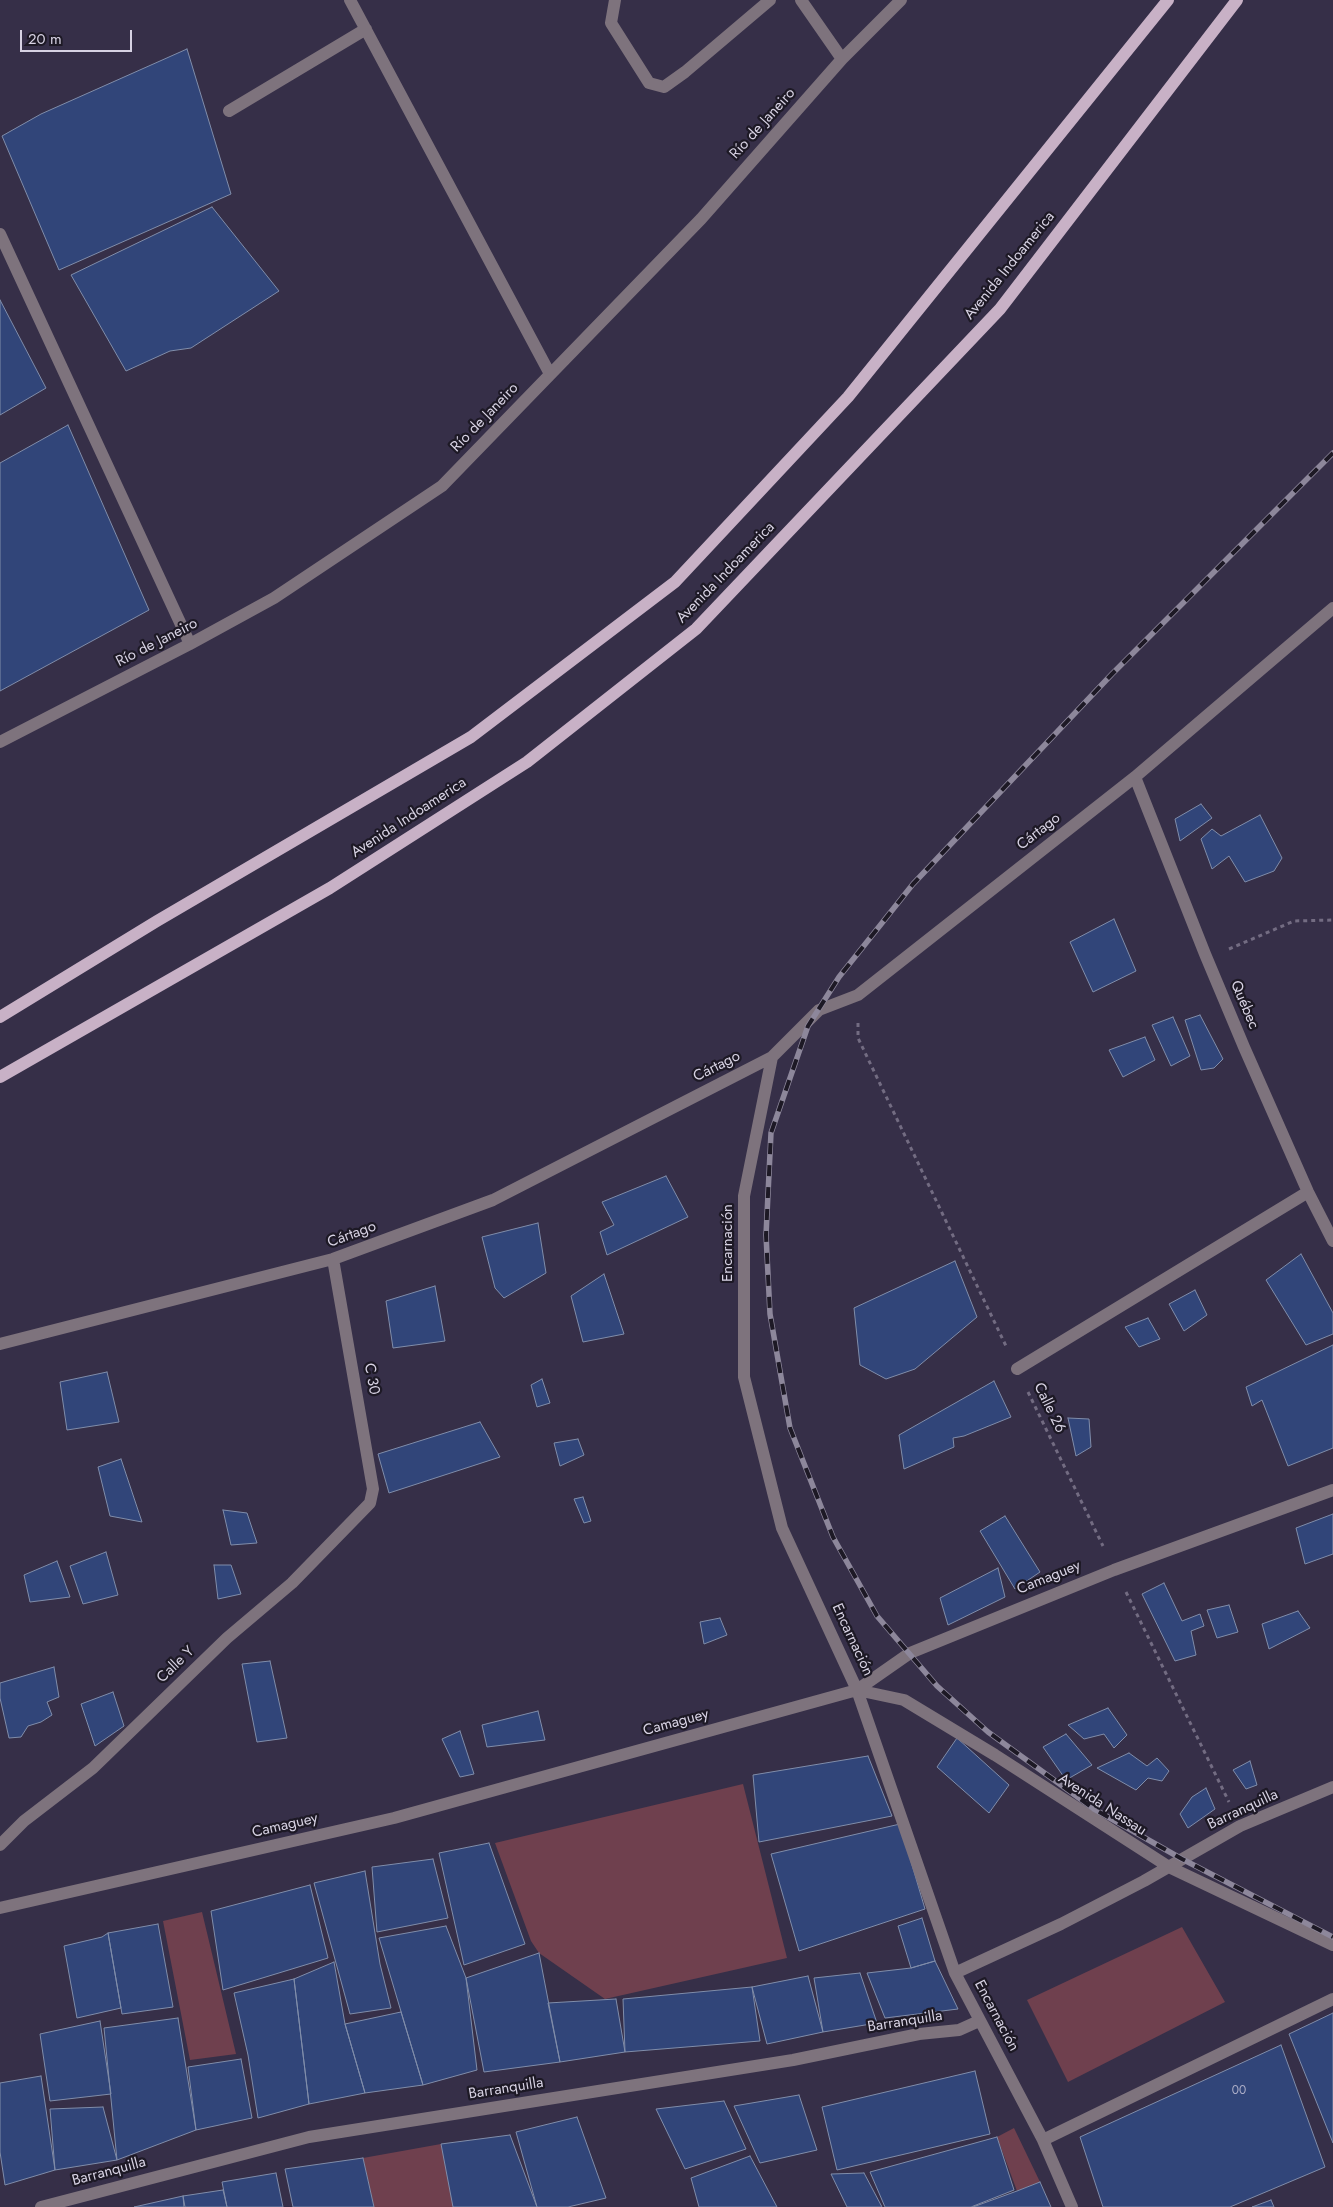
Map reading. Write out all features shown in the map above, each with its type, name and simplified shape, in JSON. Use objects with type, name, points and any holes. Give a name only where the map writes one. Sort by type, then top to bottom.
[{"type":"main road","name":"Avenida Indoamerica","points":[[0,1017],[157,921],[471,736],[674,582],[848,397],[1168,0]]},
{"type":"main road","name":"Avenida Indoamerica","points":[[0,1078],[330,888],[527,762],[696,629],[1000,309],[1237,0]]},
{"type":"street","points":[[350,0],[550,374]]},
{"type":"street","points":[[615,0],[611,23],[649,83],[664,87],[685,72],[770,0]]},
{"type":"street","points":[[801,0],[842,60]]},
{"type":"street","name":"Río de Janeiro","points":[[0,742],[190,644],[274,598],[442,486],[701,219],[842,60],[901,0]]},
{"type":"street","points":[[229,111],[366,29]]},
{"type":"street","points":[[0,234],[190,644]]},
{"type":"street","name":"Cártago","points":[[0,1344],[334,1259],[493,1200],[772,1057],[819,1010],[858,995],[1135,777],[1333,608]]},
{"type":"street","name":"Québec","points":[[1135,777],[1205,954],[1308,1192],[1333,1241]]},
{"type":"street","name":"Encarnación","points":[[772,1057],[744,1196],[744,1377],[782,1528],[857,1690],[955,1973],[1043,2140],[1072,2207]]},
{"type":"street","points":[[1017,1369],[1308,1192]]},
{"type":"street","name":"C 30","points":[[334,1259],[374,1489],[370,1504]]},
{"type":"street","name":"Camaguey","points":[[0,1908],[394,1818],[857,1690],[910,1653],[1114,1570],[1333,1490]]},
{"type":"street","name":"Calle Y","points":[[0,1845],[24,1821],[93,1768],[228,1638],[292,1583],[370,1504]]},
{"type":"street","name":"Avenida Nassau","points":[[857,1690],[904,1700],[995,1755],[1168,1867],[1333,1945]]},
{"type":"street","name":"Barranquilla","points":[[955,1973],[1061,1924],[1240,1826],[1333,1787]]},
{"type":"street","points":[[1043,2140],[1333,1999]]},
{"type":"street","name":"Barranquilla","points":[[41,2207],[308,2136],[793,2060],[919,2034],[959,2030],[979,2021]]},
{"type":"path","points":[[1205,954],[1221,952],[1294,921],[1333,920]]},
{"type":"path","name":"Calle 26","points":[[858,995],[858,1038],[1114,1570],[1240,1826]]},
{"type":"shaded area","points":[[743,1784],[787,1958],[605,1999],[539,1953],[531,1941],[495,1843]]},
{"type":"shaded area","points":[[202,1912],[236,2054],[190,2060],[163,1921]]},
{"type":"shaded area","points":[[1182,1927],[1225,2002],[1068,2082],[1027,2000]]},
{"type":"shaded area","points":[[1014,2128],[1040,2182],[1017,2191],[997,2137]]},
{"type":"shaded area","points":[[441,2144],[457,2207],[374,2207],[363,2158]]},
{"type":"building","points":[[187,49],[231,194],[59,270],[2,136],[41,114]]},
{"type":"building","points":[[212,207],[279,291],[191,348],[170,351],[126,371],[71,275]]},
{"type":"building","points":[[0,300],[46,388],[0,415]]},
{"type":"building","points":[[68,425],[149,610],[0,691],[0,463]]},
{"type":"building","points":[[1201,804],[1212,818],[1180,841],[1175,819]]},
{"type":"building","points":[[1260,815],[1282,858],[1274,871],[1245,882],[1229,856],[1212,869],[1201,839],[1212,829],[1221,836]]},
{"type":"building","points":[[1114,919],[1136,971],[1093,992],[1070,942]]},
{"type":"building","points":[[1200,1015],[1223,1059],[1214,1068],[1201,1070],[1185,1020]]},
{"type":"building","points":[[1173,1017],[1190,1056],[1171,1066],[1152,1025]]},
{"type":"building","points":[[1145,1037],[1155,1060],[1123,1077],[1109,1050]]},
{"type":"building","points":[[666,1176],[688,1217],[607,1255],[600,1232],[614,1225],[602,1202]]},
{"type":"building","points":[[538,1223],[546,1273],[504,1298],[495,1288],[482,1237]]},
{"type":"building","points":[[1301,1254],[1333,1313],[1333,1334],[1306,1345],[1266,1280]]},
{"type":"building","points":[[955,1261],[977,1317],[915,1369],[886,1379],[860,1365],[854,1308]]},
{"type":"building","points":[[604,1274],[624,1334],[583,1342],[571,1296]]},
{"type":"building","points":[[435,1286],[445,1341],[393,1348],[386,1301]]},
{"type":"building","points":[[1195,1290],[1207,1315],[1184,1331],[1169,1304]]},
{"type":"building","points":[[1148,1318],[1160,1339],[1139,1347],[1125,1327]]},
{"type":"building","points":[[1333,1345],[1333,1448],[1288,1466],[1262,1400],[1252,1406],[1246,1387]]},
{"type":"building","points":[[107,1372],[119,1422],[67,1430],[60,1382]]},
{"type":"building","points":[[542,1379],[550,1403],[537,1407],[531,1385]]},
{"type":"building","points":[[994,1381],[1011,1417],[964,1436],[953,1438],[954,1447],[904,1469],[899,1435]]},
{"type":"building","points":[[1068,1418],[1089,1419],[1091,1447],[1076,1456]]},
{"type":"building","points":[[480,1422],[500,1457],[389,1493],[378,1454]]},
{"type":"building","points":[[578,1439],[584,1455],[560,1466],[554,1443]]},
{"type":"building","points":[[121,1459],[142,1522],[110,1516],[98,1467]]},
{"type":"building","points":[[583,1497],[591,1521],[584,1523],[574,1499]]},
{"type":"building","points":[[223,1510],[247,1513],[257,1543],[231,1545]]},
{"type":"building","points":[[1333,1514],[1333,1554],[1305,1564],[1296,1528]]},
{"type":"building","points":[[1005,1516],[1040,1572],[1015,1589],[980,1531]]},
{"type":"building","points":[[106,1552],[118,1595],[83,1604],[70,1566]]},
{"type":"building","points":[[57,1561],[70,1597],[30,1602],[24,1575]]},
{"type":"building","points":[[214,1565],[231,1565],[241,1594],[218,1599]]},
{"type":"building","points":[[998,1568],[1005,1597],[948,1625],[940,1598]]},
{"type":"building","points":[[1164,1583],[1182,1621],[1200,1614],[1204,1626],[1191,1631],[1196,1655],[1175,1661],[1142,1594]]},
{"type":"building","points":[[1229,1605],[1238,1632],[1217,1638],[1207,1610]]},
{"type":"building","points":[[1298,1611],[1310,1628],[1269,1649],[1262,1624]]},
{"type":"building","points":[[720,1618],[727,1635],[704,1644],[700,1622]]},
{"type":"building","points":[[270,1661],[287,1738],[257,1742],[242,1664]]},
{"type":"building","points":[[54,1667],[59,1697],[47,1702],[52,1715],[41,1722],[28,1726],[21,1737],[9,1738],[0,1698],[0,1683]]},
{"type":"building","points":[[113,1692],[124,1726],[95,1746],[81,1704]]},
{"type":"building","points":[[1108,1708],[1127,1735],[1114,1748],[1104,1734],[1084,1739],[1068,1725]]},
{"type":"building","points":[[538,1711],[545,1740],[487,1747],[482,1725]]},
{"type":"building","points":[[460,1731],[474,1774],[460,1777],[442,1739]]},
{"type":"building","points":[[1066,1734],[1092,1765],[1066,1780],[1043,1747]]},
{"type":"building","points":[[957,1738],[1009,1785],[989,1813],[937,1767]]},
{"type":"building","points":[[1129,1753],[1147,1766],[1157,1758],[1169,1771],[1162,1781],[1148,1778],[1136,1790],[1097,1768]]},
{"type":"building","points":[[868,1756],[892,1816],[759,1842],[753,1775]]},
{"type":"building","points":[[1250,1761],[1257,1785],[1246,1789],[1233,1770]]},
{"type":"building","points":[[1206,1788],[1215,1809],[1188,1828],[1180,1814],[1192,1797]]},
{"type":"building","points":[[900,1824],[925,1909],[799,1951],[771,1854]]},
{"type":"building","points":[[489,1843],[525,1944],[464,1965],[439,1853]]},
{"type":"building","points":[[433,1859],[448,1918],[377,1932],[372,1867]]},
{"type":"building","points":[[365,1871],[380,1964],[391,2008],[350,2014],[314,1883]]},
{"type":"building","points":[[310,1885],[328,1958],[223,1990],[211,1911]]},
{"type":"building","points":[[922,1918],[935,1961],[911,1968],[898,1926]]},
{"type":"building","points":[[158,1924],[173,2007],[122,2014],[108,1933]]},
{"type":"building","points":[[446,1926],[466,1978],[477,2070],[423,2085],[379,1938]]},
{"type":"building","points":[[108,1933],[121,2008],[77,2018],[64,1946],[102,1937]]},
{"type":"building","points":[[539,1953],[560,2062],[484,2072],[466,1978]]},
{"type":"building","points":[[935,1961],[958,2009],[885,2018],[867,1973],[911,1968]]},
{"type":"building","points":[[334,1962],[345,2024],[365,2093],[309,2104],[294,1979]]},
{"type":"building","points":[[860,1973],[877,2023],[823,2032],[814,1978]]},
{"type":"building","points":[[808,1976],[823,2032],[767,2044],[752,1987]]},
{"type":"building","points":[[294,1979],[309,2104],[258,2118],[248,2055],[234,1993]]},
{"type":"building","points":[[752,1987],[760,2041],[625,2052],[623,1999]]},
{"type":"building","points":[[616,1999],[625,2052],[560,2062],[548,2003]]},
{"type":"building","points":[[401,2012],[423,2085],[365,2093],[345,2024]]},
{"type":"building","points":[[1333,2013],[1333,2143],[1289,2034]]},
{"type":"building","points":[[178,2018],[196,2130],[117,2160],[104,2028]]},
{"type":"building","points":[[100,2021],[111,2094],[50,2101],[40,2034]]},
{"type":"building","points":[[1281,2045],[1325,2167],[1230,2207],[1103,2207],[1080,2137]]},
{"type":"building","points":[[241,2059],[252,2118],[196,2130],[188,2067]]},
{"type":"building","points":[[975,2071],[990,2134],[837,2170],[822,2107]]},
{"type":"building","points":[[41,2076],[55,2170],[5,2185],[0,2152],[0,2083]]},
{"type":"building","points":[[799,2095],[817,2150],[760,2163],[734,2106]]},
{"type":"building","points":[[724,2101],[746,2149],[685,2169],[656,2109]]},
{"type":"building","points":[[103,2107],[117,2160],[55,2170],[50,2109]]},
{"type":"building","points":[[577,2117],[606,2198],[568,2207],[537,2207],[516,2132]]},
{"type":"building","points":[[510,2135],[537,2207],[453,2207],[441,2144]]},
{"type":"building","points":[[997,2137],[1014,2190],[971,2207],[885,2207],[870,2172]]},
{"type":"building","points":[[750,2156],[777,2207],[699,2207],[691,2178]]},
{"type":"building","points":[[363,2158],[374,2207],[293,2207],[285,2169]]},
{"type":"building","points":[[276,2173],[283,2207],[227,2207],[222,2182]]},
{"type":"building","points":[[864,2173],[882,2207],[847,2207],[831,2174]]},
{"type":"building","points":[[1040,2182],[1051,2207],[973,2207],[1017,2191]]},
{"type":"building","points":[[223,2190],[227,2207],[185,2207],[183,2196]]},
{"type":"building","points":[[183,2196],[184,2207],[134,2207]]},
{"type":"building","points":[[1271,2200],[1274,2207],[1252,2207]]},
{"type":"railway","points":[[1333,453],[1112,674],[913,884],[839,977],[808,1026],[771,1133],[766,1235],[770,1314],[790,1428],[833,1537],[877,1616],[937,1686],[988,1732],[1094,1809],[1182,1859],[1333,1937]]}]
